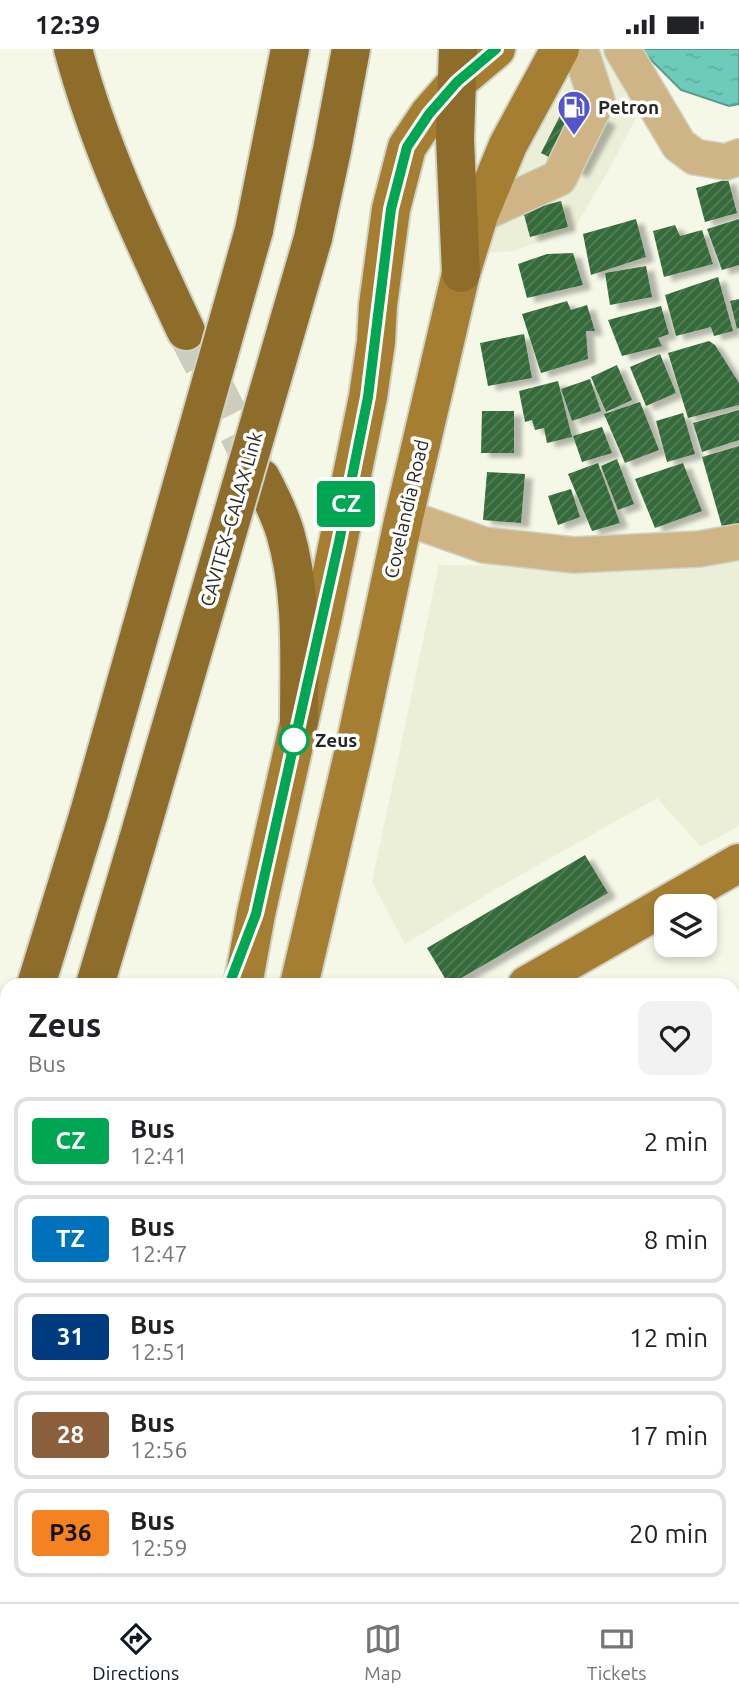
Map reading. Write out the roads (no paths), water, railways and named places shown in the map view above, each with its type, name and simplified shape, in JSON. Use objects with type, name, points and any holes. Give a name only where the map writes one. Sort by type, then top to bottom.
[{"type":"highway","points":[[73,49],[84,92],[101,140],[186,331]]},
{"type":"highway","points":[[38,978],[89,813],[254,230],[290,49]]},
{"type":"highway","name":"CAVITEX–CALAX Link","points":[[97,978],[313,238],[351,49]]},
{"type":"highway","points":[[458,65],[456,139],[461,273]]},
{"type":"highway","points":[[261,478],[281,523],[292,562],[299,620],[299,720]]},
{"type":"main road","points":[[244,978],[368,397],[391,209],[407,147],[458,65],[496,49]]},
{"type":"main road","name":"Covelandia Road","points":[[301,978],[461,273],[479,215],[508,145],[560,49]]},
{"type":"main road","points":[[539,978],[739,863]]},
{"type":"main road","points":[[232,978],[256,914]]},
{"type":"street","points":[[479,215],[559,178],[597,101],[580,49]]},
{"type":"street","points":[[622,49],[679,145],[695,157],[726,162],[739,157]]},
{"type":"street","points":[[404,516],[484,544],[574,555],[699,549],[739,542]]},
{"type":"water","points":[[643,49],[739,49],[739,104],[729,106],[681,90]]},
{"type":"tunnel","points":[[186,331],[261,478]]},
{"type":"place","name":"Petron","points":[[574,137]]},
{"type":"place","name":"Zeus","points":[[294,740]]}]
